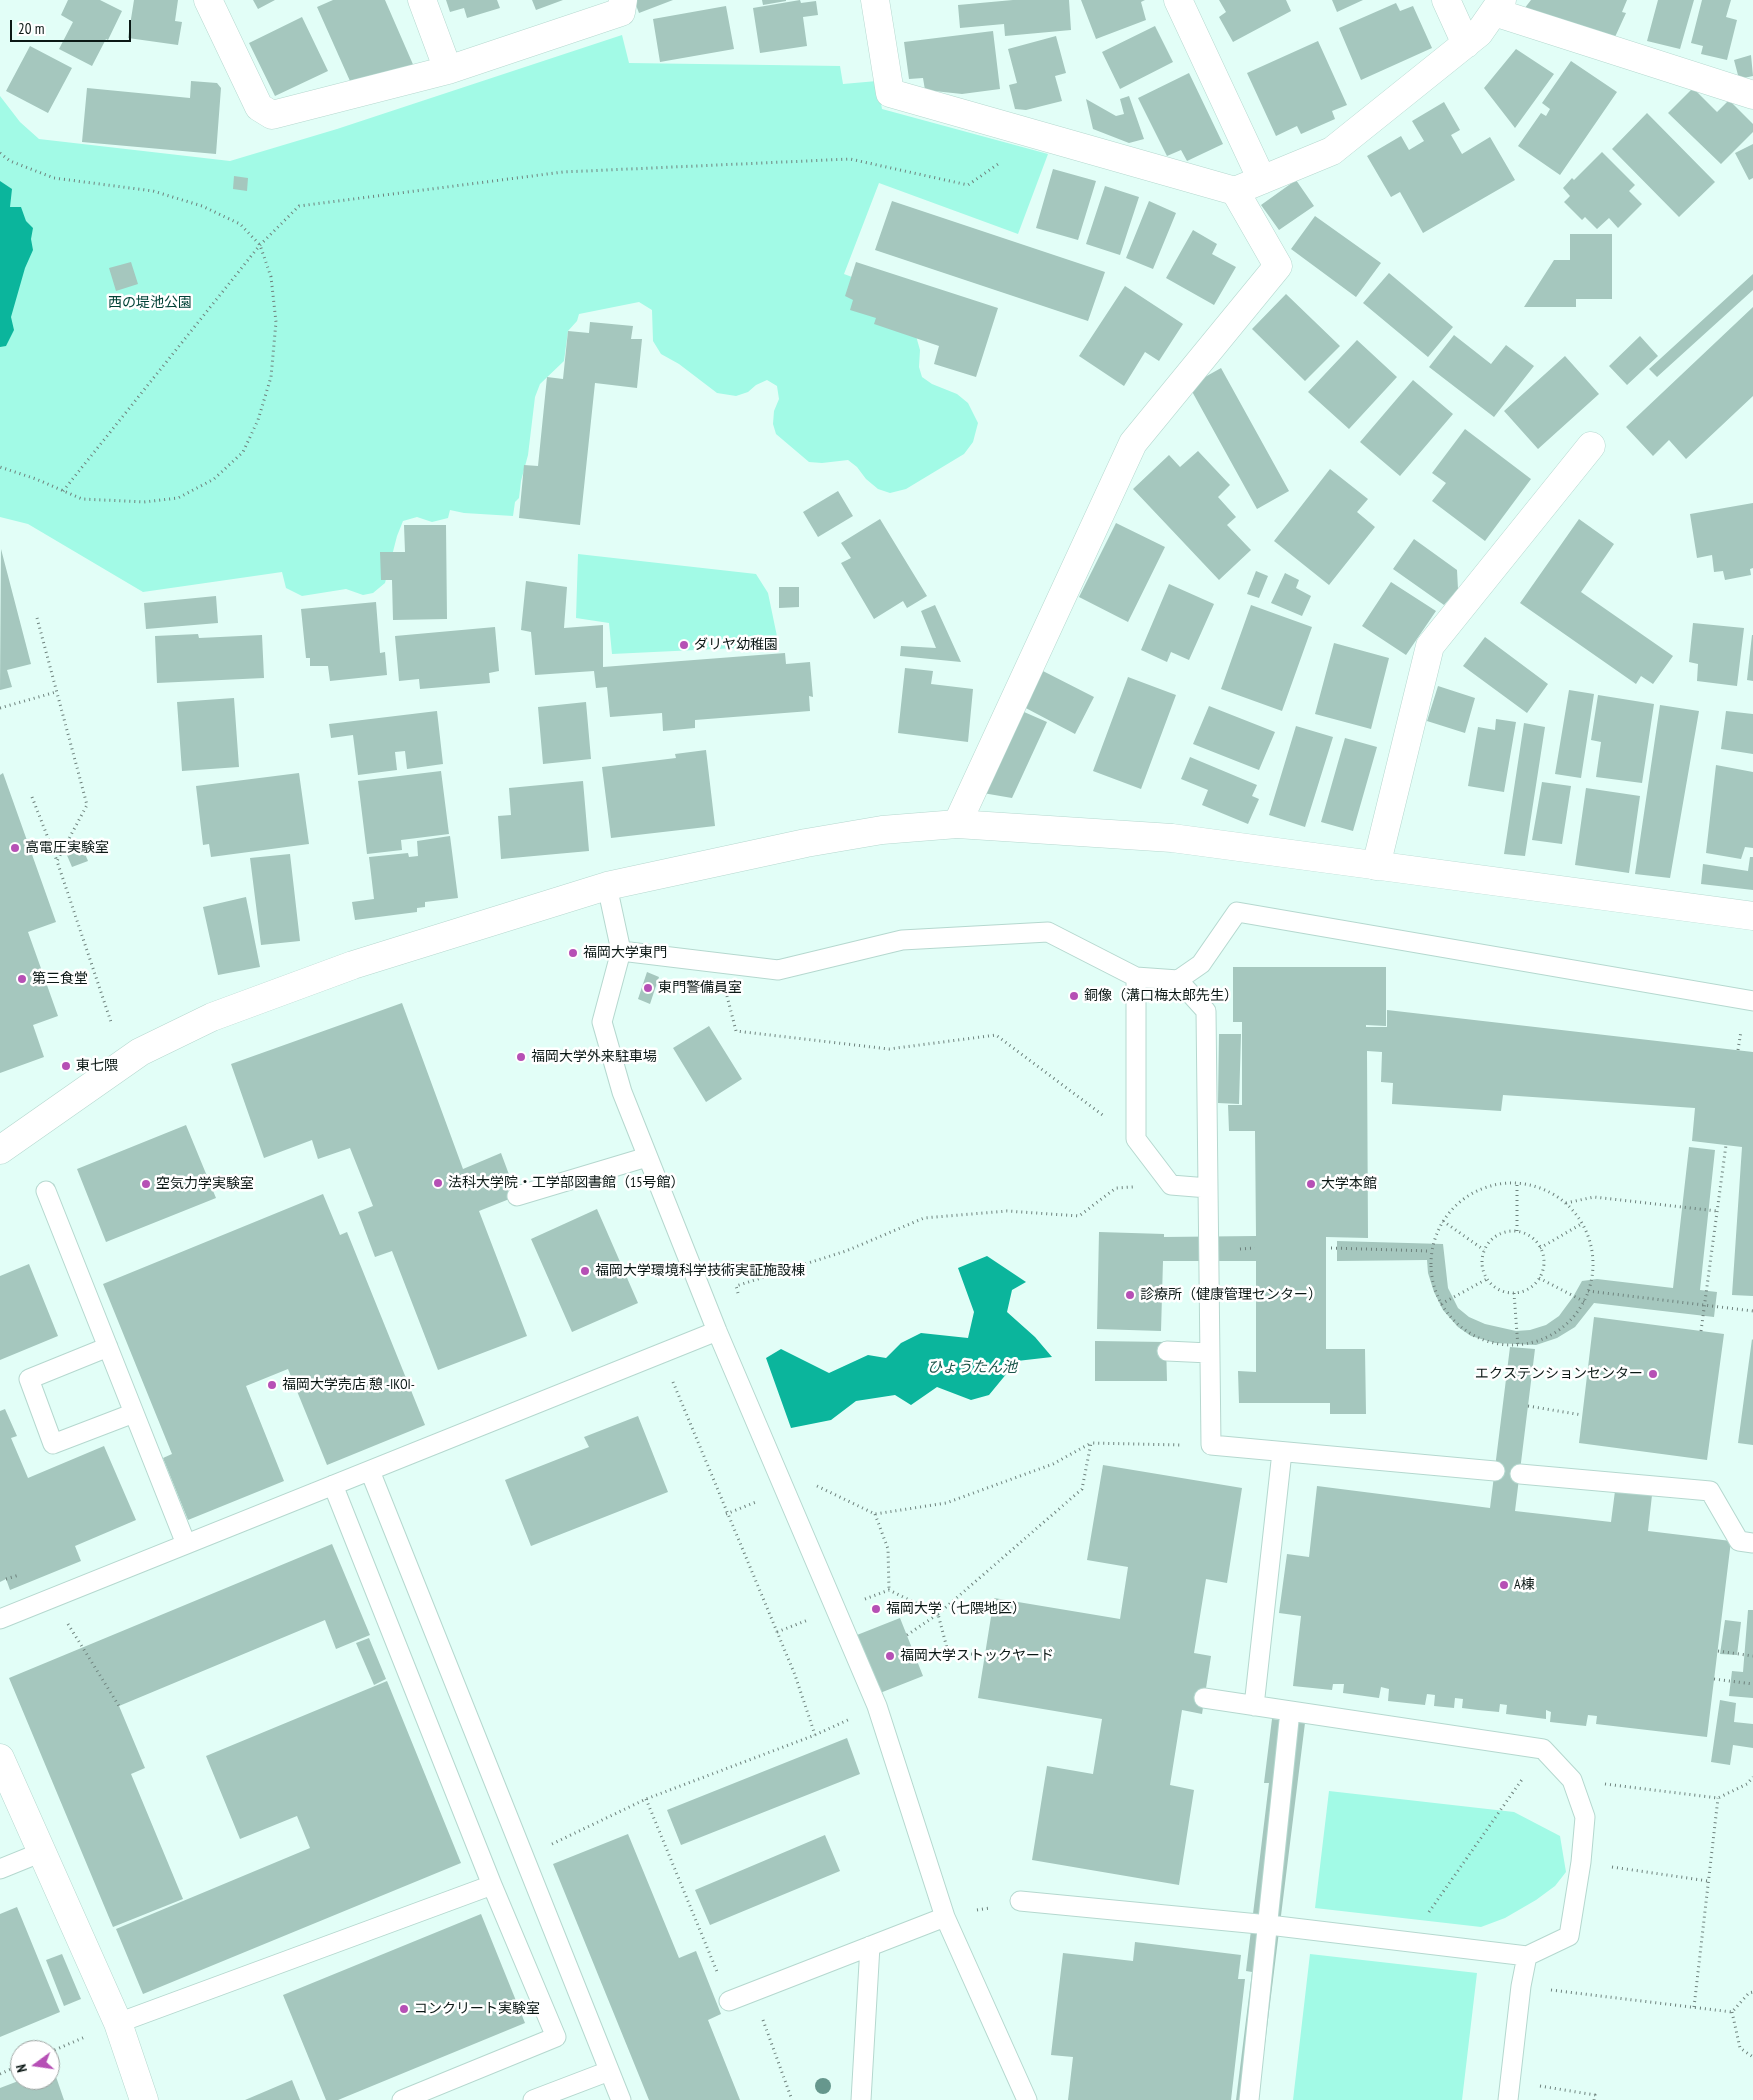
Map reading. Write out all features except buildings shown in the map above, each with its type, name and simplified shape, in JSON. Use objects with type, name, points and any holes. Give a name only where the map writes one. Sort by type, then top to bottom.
[{"type":"street","points":[[208,0],[259,107],[272,115],[448,70],[621,12],[623,0]]},
{"type":"street","points":[[422,0],[448,70]]},
{"type":"street","points":[[875,0],[890,93],[1235,191],[1332,151],[1479,33],[1498,6],[1753,95]]},
{"type":"street","points":[[1178,0],[1262,180]]},
{"type":"street","points":[[1446,0],[1466,44]]},
{"type":"street","points":[[956,824],[1133,443],[1278,266],[1235,191]]},
{"type":"street","points":[[1376,866],[1430,646],[1591,446]]},
{"type":"street","points":[[0,1150],[140,1052],[212,1017],[353,965],[607,886],[806,843],[882,830],[956,824],[1172,838],[1753,916]]},
{"type":"street","points":[[0,1758],[118,2022],[144,2100]]},
{"type":"lane","points":[[607,886],[621,951],[602,1022],[622,1092],[783,1490],[877,1706],[945,1917],[1027,2100]]},
{"type":"lane","points":[[621,951],[719,961],[778,970],[902,940],[1048,932],[1136,977],[1178,980],[1201,964],[1236,912],[1753,1001]]},
{"type":"lane","points":[[1136,977],[1136,1139],[1171,1185],[1208,1188]]},
{"type":"lane","points":[[1178,980],[1206,1011],[1211,1445],[1495,1471]]},
{"type":"lane","points":[[517,1196],[647,1157]]},
{"type":"lane","points":[[46,1191],[186,1544]]},
{"type":"lane","points":[[0,1619],[718,1331]]},
{"type":"lane","points":[[108,1347],[29,1380],[53,1444],[134,1413]]},
{"type":"lane","points":[[1167,1351],[1209,1353]]},
{"type":"lane","points":[[1254,1706],[1282,1452]]},
{"type":"lane","points":[[370,1471],[621,2100]]},
{"type":"lane","points":[[1520,1474],[1710,1491],[1739,1541],[1753,1543]]},
{"type":"lane","points":[[333,1485],[492,1885],[556,2037],[402,2100]]},
{"type":"lane","points":[[1020,1901],[1269,1924],[1527,1956],[1569,1936],[1581,1862],[1585,1817],[1572,1780],[1544,1749],[1204,1698]]},
{"type":"lane","points":[[1249,2100],[1290,1711]]},
{"type":"lane","points":[[0,1868],[42,1852]]},
{"type":"lane","points":[[118,2022],[492,1885]]},
{"type":"lane","points":[[729,2000],[945,1917]]},
{"type":"lane","points":[[861,2100],[870,1946]]},
{"type":"lane","points":[[1508,2100],[1521,1986],[1527,1956]]},
{"type":"lane","points":[[533,2100],[609,2071]]},
{"type":"path","points":[[63,491],[260,245],[299,206],[563,172],[850,159],[968,185],[1039,136]]},
{"type":"path","points":[[0,153],[10,161],[54,178],[154,191],[202,206],[240,224],[260,245],[271,277],[276,322],[271,377],[258,420],[243,452],[214,479],[178,498],[144,502],[82,499],[36,479],[0,467]]},
{"type":"path","points":[[37,618],[86,805],[57,861]]},
{"type":"path","points":[[0,708],[56,692]]},
{"type":"path","points":[[32,797],[57,861],[112,1024]]},
{"type":"path","points":[[719,961],[736,1031],[889,1049],[996,1034],[1136,1139]]},
{"type":"path","points":[[1701,1331],[1726,1145]]},
{"type":"path","points":[[1517,1182],[1517,1230]]},
{"type":"path","points":[[1517,1182],[1544,1188],[1566,1203],[1583,1223],[1592,1248],[1593,1276],[1585,1302],[1568,1324],[1546,1340],[1518,1347],[1492,1344],[1467,1334],[1447,1315],[1434,1290],[1430,1251],[1434,1237],[1447,1214],[1466,1196],[1491,1185],[1517,1182]]},
{"type":"path","points":[[738,1295],[736,1286],[846,1251],[924,1218],[1007,1211],[1079,1216],[1116,1188],[1171,1185]]},
{"type":"path","points":[[1566,1203],[1594,1197],[1717,1211]]},
{"type":"path","points":[[1443,1220],[1484,1250]]},
{"type":"path","points":[[1540,1248],[1583,1223]]},
{"type":"path","points":[[1517,1230],[1526,1234],[1540,1248],[1543,1268],[1539,1278],[1532,1285],[1514,1293],[1503,1291],[1487,1279],[1483,1270],[1482,1260],[1484,1250],[1497,1235],[1517,1230]]},
{"type":"path","points":[[1331,1248],[1430,1251]]},
{"type":"path","points":[[1539,1278],[1585,1302]]},
{"type":"path","points":[[1441,1304],[1487,1279]]},
{"type":"path","points":[[1588,1291],[1753,1311]]},
{"type":"path","points":[[1514,1293],[1518,1347]]},
{"type":"path","points":[[662,1354],[726,1514],[795,1675],[815,1734]]},
{"type":"path","points":[[1528,1406],[1582,1415]]},
{"type":"path","points":[[783,1490],[818,1486],[875,1514],[946,1502],[1053,1464],[1091,1443],[1211,1445]]},
{"type":"path","points":[[907,1635],[938,1614],[1082,1489],[1091,1443]]},
{"type":"path","points":[[875,1514],[888,1550],[889,1590]]},
{"type":"path","points":[[51,1598],[120,1706]]},
{"type":"path","points":[[938,1614],[948,1652],[984,1655]]},
{"type":"path","points":[[1718,1651],[1753,1656]]},
{"type":"path","points":[[1714,1679],[1753,1684]]},
{"type":"path","points":[[525,1856],[646,1799],[815,1734],[877,1706]]},
{"type":"path","points":[[1409,1941],[1544,1749]]},
{"type":"path","points":[[1572,1780],[1718,1798],[1747,1784],[1753,1777]]},
{"type":"path","points":[[1694,2008],[1718,1798]]},
{"type":"path","points":[[646,1799],[729,2000],[759,2009],[792,2100]]},
{"type":"path","points":[[1581,1862],[1708,1881]]},
{"type":"path","points":[[945,1917],[1020,1901]]},
{"type":"path","points":[[1521,1986],[1732,2012]]},
{"type":"path","points":[[1732,2012],[1749,1993],[1753,1992]]},
{"type":"path","points":[[1732,2012],[1740,2048],[1753,2057]]},
{"type":"path","points":[[1510,2081],[1594,2095],[1594,2100]]},
{"type":"green space","name":"西の堤池公園","points":[[622,35],[629,63],[840,66],[843,84],[877,81],[882,109],[1048,154],[1018,234],[879,183],[844,274],[852,277],[916,336],[920,350],[919,367],[922,377],[932,384],[957,394],[968,403],[978,423],[973,442],[964,454],[906,489],[890,493],[878,489],[848,460],[822,463],[809,462],[776,434],[773,424],[774,411],[779,399],[777,386],[767,380],[756,385],[748,392],[736,396],[717,393],[679,364],[661,354],[653,341],[652,310],[639,302],[579,314],[577,321],[568,331],[564,361],[540,384],[535,397],[528,455],[521,481],[519,498],[515,502],[513,516],[464,513],[450,510],[448,518],[432,522],[417,517],[403,521],[397,536],[385,583],[373,593],[363,595],[346,589],[302,596],[286,588],[282,572],[143,592],[28,524],[0,517],[0,96],[20,122],[39,139],[230,161],[337,129]]},
{"type":"green space","points":[[578,554],[756,574],[768,593],[779,646],[612,654],[609,623],[576,618]]},
{"type":"green space","points":[[1329,1791],[1514,1812],[1560,1836],[1566,1872],[1555,1886],[1536,1900],[1505,1918],[1481,1927],[1315,1908]]},
{"type":"green space","points":[[1310,1954],[1477,1973],[1462,2100],[1293,2100]]},
{"type":"water","points":[[0,181],[12,189],[10,207],[21,207],[26,221],[33,228],[31,239],[33,250],[25,268],[11,317],[14,330],[6,346],[0,347]]},
{"type":"water","name":"ひょうたん池","points":[[987,1256],[1026,1282],[1012,1290],[1007,1312],[1035,1337],[1052,1357],[1017,1361],[989,1395],[971,1400],[937,1387],[911,1405],[895,1395],[856,1401],[831,1420],[791,1428],[766,1358],[781,1349],[829,1373],[868,1355],[886,1358],[901,1343],[921,1333],[968,1338],[974,1312],[958,1268]]},
{"type":"place","name":"ダリヤ幼稚園","points":[[684,645]]},
{"type":"place","name":"高電圧実験室","points":[[15,848]]},
{"type":"place","name":"福岡大学東門","points":[[573,953]]},
{"type":"place","name":"第三食堂","points":[[22,979]]},
{"type":"place","name":"東門警備員室","points":[[648,988]]},
{"type":"place","name":"銅像（溝口梅太郎先生）","points":[[1074,996]]},
{"type":"place","name":"福岡大学外来駐車場","points":[[521,1057]]},
{"type":"place","name":"東七隈","points":[[66,1066]]},
{"type":"place","name":"法科大学院・工学部図書館（15号館）","points":[[438,1183]]},
{"type":"place","name":"空気力学実験室","points":[[146,1184]]},
{"type":"place","name":"大学本館","points":[[1311,1184]]},
{"type":"place","name":"福岡大学環境科学技術実証施設棟","points":[[585,1271]]},
{"type":"place","name":"診療所（健康管理センター）","points":[[1130,1295]]},
{"type":"place","name":"エクステンションセンター","points":[[1653,1374]]},
{"type":"place","name":"福岡大学売店 憩 -IKOI-","points":[[272,1385]]},
{"type":"place","name":"A棟","points":[[1504,1585]]},
{"type":"place","name":"福岡大学（七隈地区）","points":[[876,1609]]},
{"type":"place","name":"福岡大学ストックヤード","points":[[890,1656]]},
{"type":"place","name":"コンクリート実験室","points":[[404,2009]]}]
